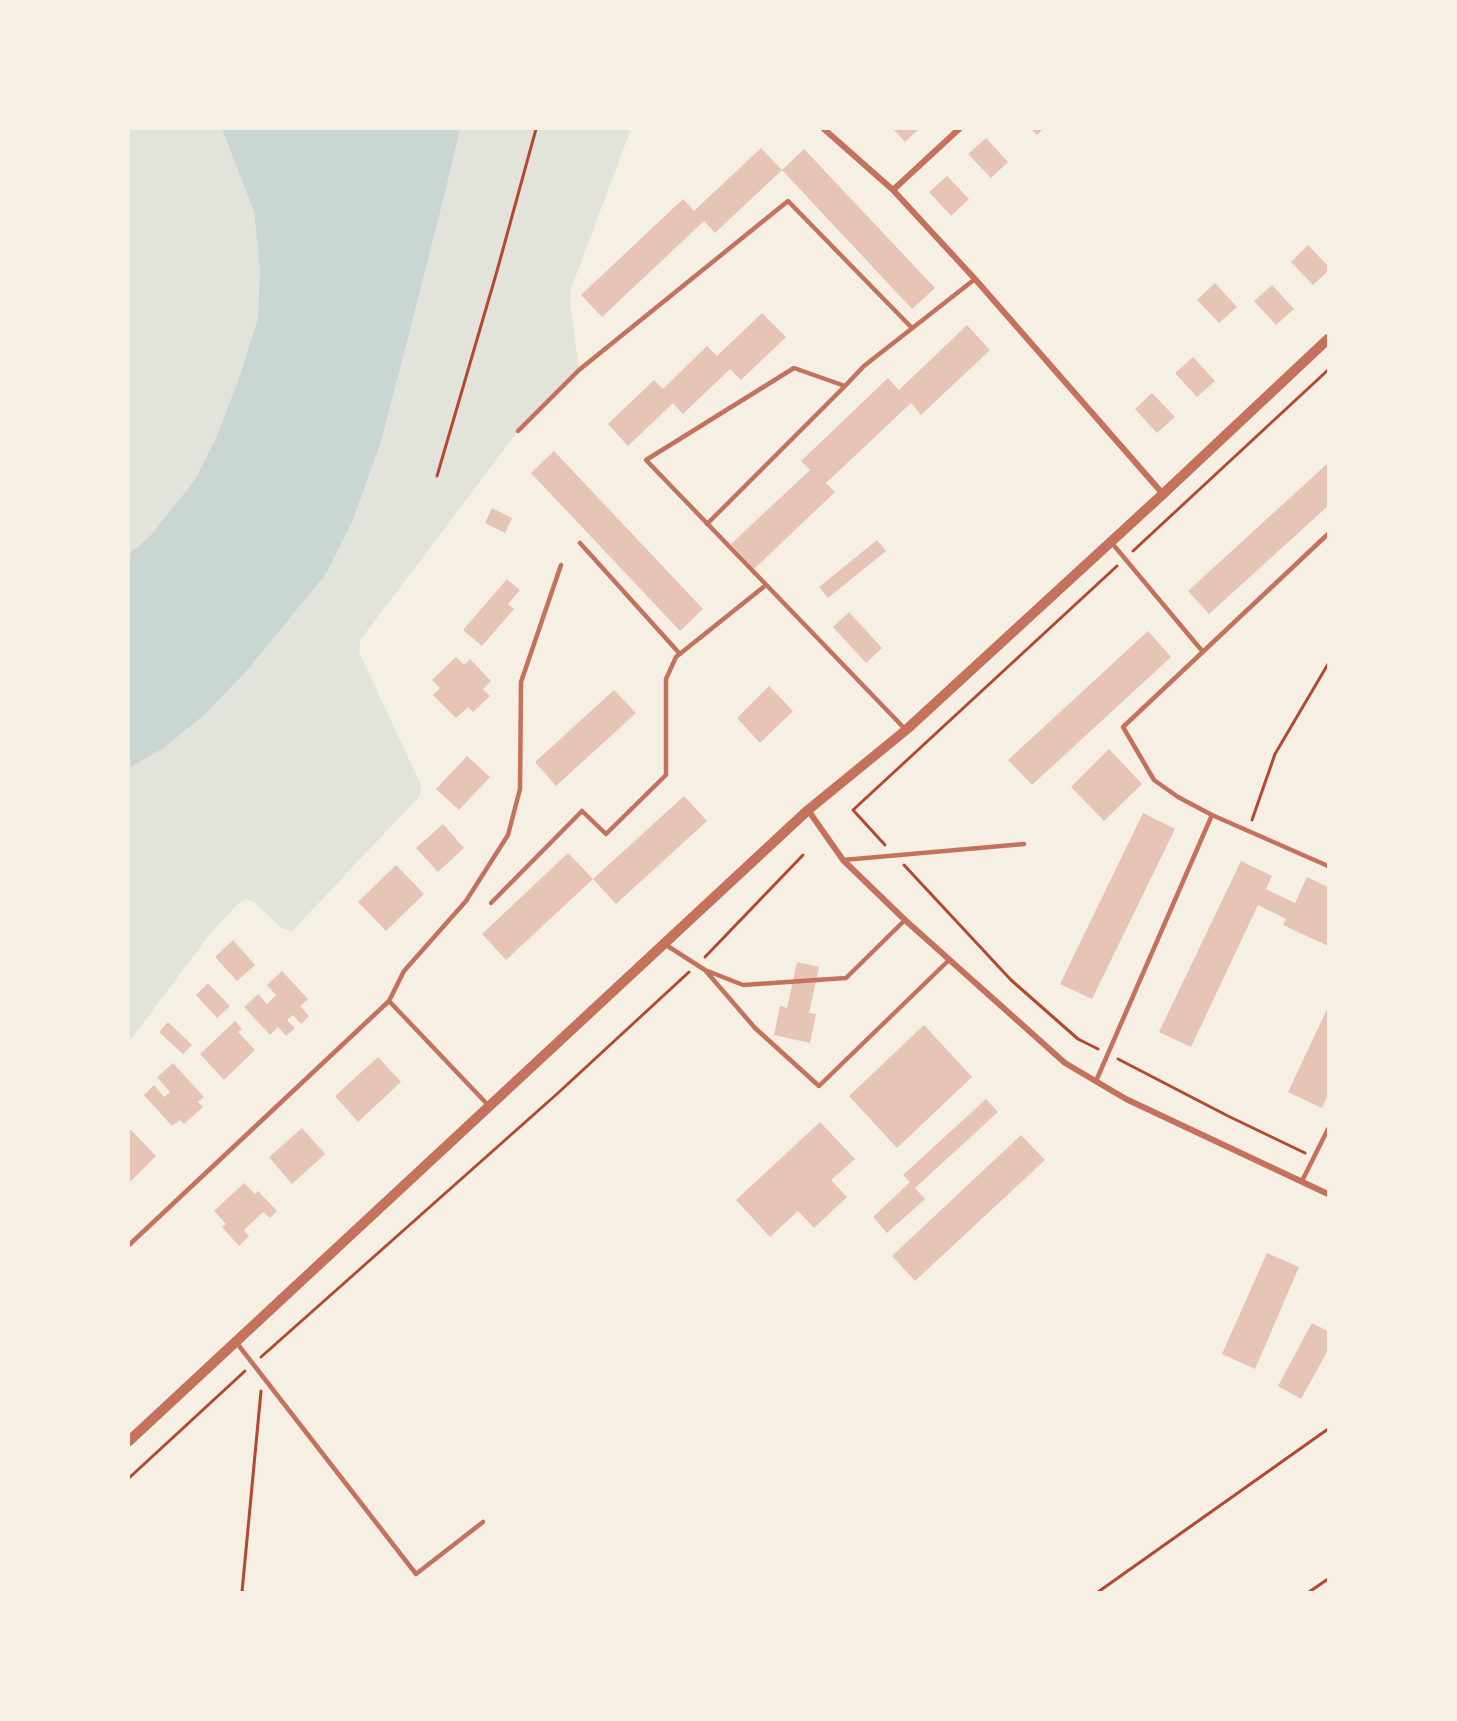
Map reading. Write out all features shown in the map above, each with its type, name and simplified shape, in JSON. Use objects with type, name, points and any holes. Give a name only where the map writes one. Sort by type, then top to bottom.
[{"type":"street","points":[[824,129],[893,190],[975,279],[1163,494]]},
{"type":"street","points":[[893,190],[959,129]]},
{"type":"street","points":[[129,1441],[808,810],[906,730],[1328,339]]},
{"type":"street","points":[[808,810],[843,860],[905,920],[1065,1063],[1126,1099],[1328,1194]]},
{"type":"lane","points":[[518,431],[579,370],[788,201],[912,328]]},
{"type":"lane","points":[[706,524],[864,366],[975,279]]},
{"type":"lane","points":[[845,386],[794,368],[646,460],[906,730]]},
{"type":"lane","points":[[1328,534],[1123,727],[1154,780],[1178,797],[1328,866]]},
{"type":"lane","points":[[1111,542],[1203,652]]},
{"type":"lane","points":[[580,543],[680,654]]},
{"type":"lane","points":[[129,1245],[389,1001],[404,971],[466,901],[508,835],[520,789],[521,682],[561,565]]},
{"type":"lane","points":[[491,903],[582,811],[606,834],[666,775],[666,678],[676,657],[766,585]]},
{"type":"lane","points":[[1096,1081],[1212,814]]},
{"type":"lane","points":[[843,860],[1024,844]]},
{"type":"lane","points":[[664,943],[705,970],[742,985],[846,978],[905,920]]},
{"type":"lane","points":[[705,970],[755,1028],[819,1086],[949,960]]},
{"type":"lane","points":[[389,1001],[490,1107]]},
{"type":"lane","points":[[1302,1181],[1328,1129]]},
{"type":"lane","points":[[236,1342],[416,1574],[483,1522]]},
{"type":"path","points":[[437,476],[536,129]]},
{"type":"path","points":[[1314,1157],[1078,1039],[1011,980],[852,810],[1328,370]]},
{"type":"path","points":[[1248,831],[1275,754],[1328,664]]},
{"type":"path","points":[[129,1478],[253,1364],[558,1093],[718,944],[803,855]]},
{"type":"path","points":[[242,1592],[262,1376]]},
{"type":"path","points":[[1098,1592],[1328,1429]]},
{"type":"path","points":[[1309,1592],[1328,1578]]},
{"type":"shaded area","points":[[129,129],[222,129],[254,212],[260,270],[258,318],[217,436],[194,481],[149,537],[129,554]]},
{"type":"shaded area","points":[[222,129],[460,129],[382,439],[353,520],[326,574],[245,673],[203,716],[164,748],[129,768],[129,554],[149,537],[194,481],[217,436],[258,318],[260,270],[254,212]]},
{"type":"shaded area","points":[[460,129],[631,129],[571,289],[570,303],[579,370],[518,431],[361,639],[359,652],[421,785],[420,796],[292,931],[282,928],[255,903],[247,899],[239,903],[213,930],[129,1042],[129,768],[164,748],[203,716],[245,673],[326,574],[353,520],[382,439]]},
{"type":"building","points":[[893,129],[919,129],[905,142]]},
{"type":"building","points":[[1031,129],[1043,129],[1037,135]]},
{"type":"building","points":[[986,138],[1008,162],[991,178],[968,154]]},
{"type":"building","points":[[761,148],[782,170],[715,233],[704,221],[602,317],[581,295],[683,199],[694,211]]},
{"type":"building","points":[[804,149],[935,288],[912,309],[782,170]]},
{"type":"building","points":[[947,176],[969,199],[951,216],[929,192]]},
{"type":"building","points":[[1308,245],[1328,266],[1328,271],[1313,285],[1291,262]]},
{"type":"building","points":[[1215,283],[1237,307],[1219,323],[1197,300]]},
{"type":"building","points":[[1272,285],[1294,309],[1276,325],[1254,301]]},
{"type":"building","points":[[762,313],[786,337],[741,380],[730,369],[683,414],[673,403],[628,446],[608,424],[654,380],[663,389],[707,346],[717,356]]},
{"type":"building","points":[[967,325],[990,350],[921,415],[911,403],[826,483],[835,492],[754,569],[731,544],[810,470],[801,461],[888,378],[899,390]]},
{"type":"building","points":[[1193,357],[1215,381],[1197,397],[1175,373]]},
{"type":"building","points":[[1152,393],[1175,417],[1157,433],[1135,409]]},
{"type":"building","points":[[554,451],[703,609],[680,631],[531,473]]},
{"type":"building","points":[[1328,463],[1328,506],[1209,614],[1188,591]]},
{"type":"building","points":[[492,508],[512,518],[505,533],[485,523]]},
{"type":"building","points":[[877,540],[886,551],[828,598],[819,587]]},
{"type":"building","points":[[507,579],[520,590],[508,604],[514,609],[482,646],[463,630]]},
{"type":"building","points":[[849,612],[882,648],[866,663],[833,627]]},
{"type":"building","points":[[1148,631],[1171,657],[1032,785],[1008,760]]},
{"type":"building","points":[[456,657],[464,665],[470,659],[491,681],[483,689],[490,696],[473,712],[468,707],[456,718],[433,695],[440,688],[432,680]]},
{"type":"building","points":[[769,686],[793,711],[760,743],[737,718]]},
{"type":"building","points":[[614,690],[636,713],[556,786],[535,762]]},
{"type":"building","points":[[1109,749],[1142,784],[1104,821],[1071,787]]},
{"type":"building","points":[[467,756],[490,777],[459,810],[436,789]]},
{"type":"building","points":[[684,796],[707,821],[616,904],[593,879]]},
{"type":"building","points":[[1143,813],[1175,829],[1092,999],[1060,984]]},
{"type":"building","points":[[443,824],[464,848],[438,872],[416,848]]},
{"type":"building","points":[[568,853],[593,879],[506,960],[482,934]]},
{"type":"building","points":[[1241,861],[1272,876],[1266,889],[1295,903],[1307,877],[1328,887],[1328,946],[1283,925],[1286,919],[1258,905],[1191,1047],[1159,1032]]},
{"type":"building","points":[[396,865],[424,894],[386,931],[358,902]]},
{"type":"building","points":[[233,940],[255,965],[237,981],[215,957]]},
{"type":"building","points":[[797,962],[819,967],[809,1013],[816,1014],[810,1043],[774,1035],[780,1006],[787,1008]]},
{"type":"building","points":[[282,971],[308,999],[300,1006],[309,1016],[301,1024],[293,1015],[287,1020],[295,1028],[286,1036],[278,1027],[270,1035],[244,1007],[258,994],[267,1004],[276,995],[267,985]]},
{"type":"building","points":[[208,983],[230,1006],[217,1018],[196,995]]},
{"type":"building","points":[[1328,1007],[1328,1094],[1322,1108],[1288,1092]]},
{"type":"building","points":[[235,1021],[242,1029],[238,1032],[255,1050],[224,1080],[200,1054]]},
{"type":"building","points":[[168,1022],[192,1045],[183,1054],[159,1032]]},
{"type":"building","points":[[924,1025],[972,1077],[897,1148],[849,1096]]},
{"type":"building","points":[[378,1057],[401,1082],[358,1122],[335,1096]]},
{"type":"building","points":[[173,1063],[204,1097],[198,1102],[203,1107],[184,1124],[180,1120],[172,1126],[144,1095],[154,1085],[164,1097],[170,1092],[157,1077]]},
{"type":"building","points":[[986,1099],[998,1112],[915,1188],[925,1199],[887,1233],[873,1217],[910,1182],[903,1175]]},
{"type":"building","points":[[820,1122],[855,1159],[831,1180],[847,1197],[814,1228],[798,1211],[770,1237],[736,1200]]},
{"type":"building","points":[[129,1128],[156,1156],[129,1183]]},
{"type":"building","points":[[302,1128],[325,1154],[292,1184],[269,1157]]},
{"type":"building","points":[[1021,1135],[1045,1160],[915,1281],[892,1256]]},
{"type":"building","points":[[244,1183],[255,1194],[258,1191],[277,1211],[270,1218],[263,1212],[244,1230],[249,1236],[239,1246],[222,1227],[226,1224],[214,1211]]},
{"type":"building","points":[[1267,1253],[1299,1267],[1255,1369],[1222,1354]]},
{"type":"building","points":[[1312,1323],[1328,1331],[1328,1350],[1301,1399],[1278,1386]]}]
